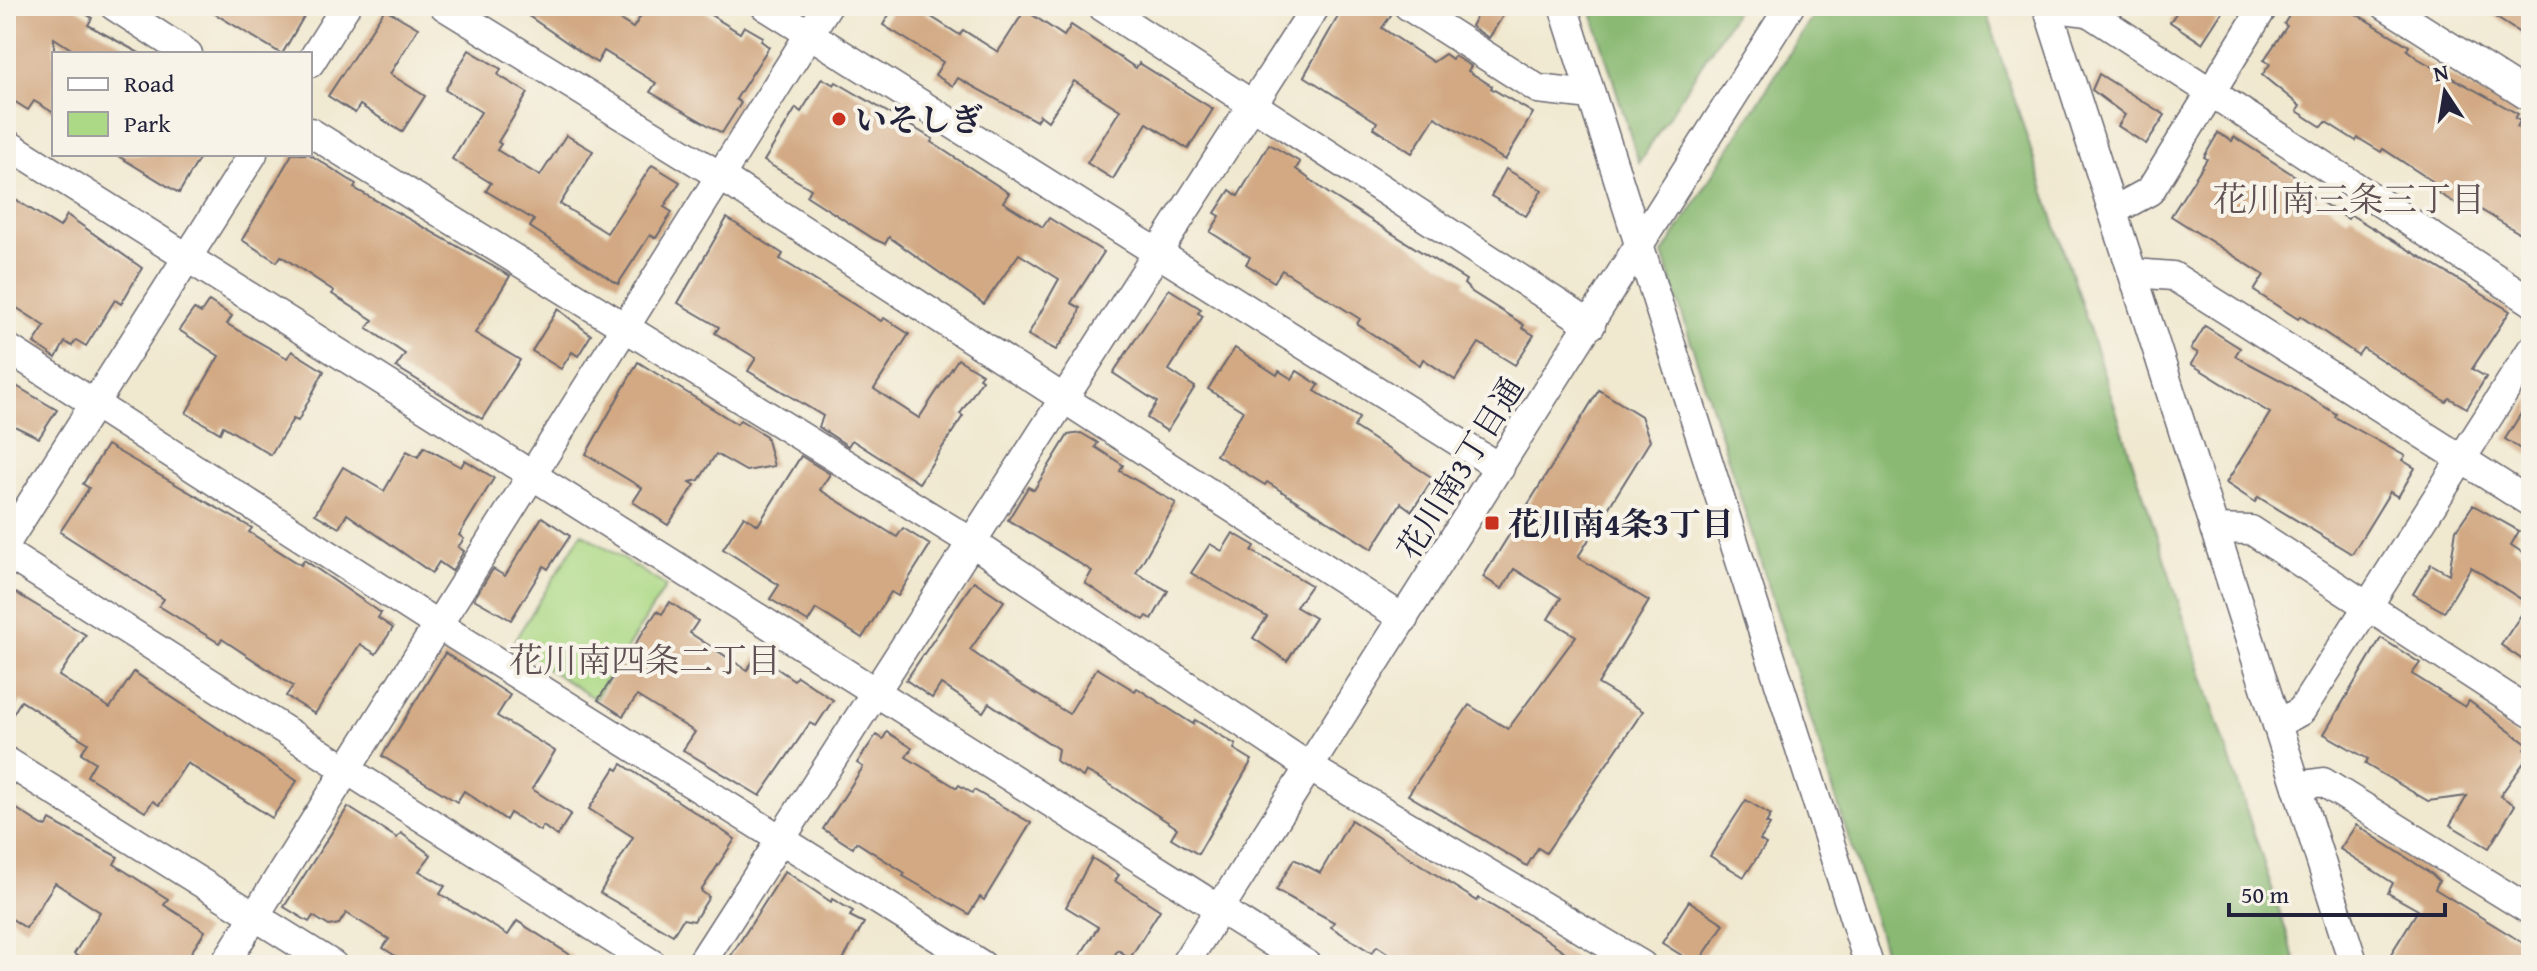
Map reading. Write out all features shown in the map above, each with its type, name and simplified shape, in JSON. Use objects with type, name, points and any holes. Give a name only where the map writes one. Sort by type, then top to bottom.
[{"type":"street","points":[[114,6],[185,52]]},
{"type":"street","points":[[312,60],[346,6]]},
{"type":"street","points":[[444,6],[720,176],[1404,619]]},
{"type":"street","points":[[765,6],[1500,468]]},
{"type":"street","points":[[224,965],[827,6]]},
{"type":"street","points":[[1101,6],[1255,103],[1591,325]]},
{"type":"street","points":[[700,965],[1159,255],[1316,6]]},
{"type":"street","points":[[1408,6],[1538,89],[1591,95]]},
{"type":"street","points":[[1563,6],[1869,965]]},
{"type":"street","name":"花川南3丁目通","points":[[1184,965],[1640,248],[1790,6]]},
{"type":"street","points":[[2113,211],[2150,191],[2264,6]]},
{"type":"street","points":[[2386,6],[2531,98]]},
{"type":"street","points":[[2354,965],[2047,7],[2088,12],[2531,301]]},
{"type":"street","points":[[312,133],[973,543],[1309,767],[1642,965]]},
{"type":"street","points":[[6,143],[1308,965]]},
{"type":"street","points":[[6,543],[252,156]]},
{"type":"street","points":[[2133,273],[2173,276],[2531,503]]},
{"type":"street","points":[[6,347],[438,625],[982,965]]},
{"type":"street","points":[[2277,724],[2301,711],[2531,350]]},
{"type":"street","points":[[2214,529],[2251,530],[2531,713]]},
{"type":"street","points":[[6,553],[654,965]]},
{"type":"street","points":[[6,761],[333,965]]},
{"type":"street","points":[[2297,786],[2323,782],[2531,911]]},
{"type":"green space","points":[[1590,6],[1739,6],[1639,163]]},
{"type":"green space","points":[[1819,6],[1984,6],[2297,965],[1889,965],[1663,254]]},
{"type":"green space","points":[[582,533],[666,586],[595,699],[511,646]]},
{"type":"building","points":[[21,6],[73,6],[92,18],[88,25],[137,52],[76,52],[54,38],[52,112],[34,101],[28,110],[6,96],[6,31]]},
{"type":"building","points":[[202,6],[310,6],[283,52]]},
{"type":"building","points":[[514,6],[598,6],[633,28],[647,6],[696,6],[740,33],[744,26],[763,37],[761,41],[769,47],[736,99],[741,103],[722,133],[650,92],[656,83],[604,51],[597,63]]},
{"type":"building","points":[[894,6],[914,6],[960,35],[963,30],[998,52],[1025,10],[1064,36],[1071,25],[1136,68],[1139,63],[1213,109],[1188,149],[1147,123],[1113,179],[1087,163],[1120,110],[1074,81],[1048,121],[1040,115],[1036,121],[958,78],[953,86],[935,75],[943,62],[883,25]]},
{"type":"building","points":[[1344,6],[1376,6],[1391,15],[1382,28],[1433,62],[1445,54],[1452,59],[1454,56],[1471,66],[1468,71],[1491,88],[1533,113],[1505,160],[1435,117],[1412,153],[1374,128],[1377,122],[1304,76]]},
{"type":"building","points":[[1482,6],[1509,6],[1489,38],[1471,26]]},
{"type":"building","points":[[2181,6],[2226,6],[2202,43],[2170,22]]},
{"type":"building","points":[[2295,6],[2343,6],[2409,46],[2407,50],[2417,58],[2518,114],[2515,118],[2520,121],[2517,127],[2531,135],[2531,240],[2471,204],[2467,210],[2428,187],[2432,181],[2383,149],[2381,152],[2358,138],[2356,141],[2326,122],[2322,127],[2297,111],[2300,106],[2262,75],[2270,64],[2264,60],[2287,26],[2284,24]]},
{"type":"building","points":[[2478,6],[2531,6],[2531,40]]},
{"type":"building","points":[[385,9],[418,28],[390,74],[425,96],[402,132],[360,105],[355,113],[328,96]]},
{"type":"building","points":[[469,50],[501,69],[498,75],[528,93],[498,142],[501,144],[497,150],[540,176],[566,135],[593,151],[560,204],[607,233],[652,165],[680,182],[664,207],[672,212],[656,238],[650,235],[618,284],[530,227],[534,220],[486,191],[491,183],[452,159],[481,112],[445,90]]},
{"type":"building","points":[[2099,74],[2165,115],[2146,144],[2118,126],[2125,115],[2092,90]]},
{"type":"building","points":[[822,78],[834,85],[836,82],[933,139],[931,142],[1009,193],[1003,202],[1043,227],[1049,218],[1104,252],[1071,303],[1080,308],[1076,322],[1056,350],[1028,335],[1059,279],[1019,254],[984,304],[889,237],[885,244],[874,239],[807,196],[811,189],[764,161],[796,108],[801,112]]},
{"type":"building","points":[[2218,133],[2232,141],[2234,137],[2303,181],[2299,188],[2348,219],[2351,215],[2510,311],[2472,369],[2486,377],[2467,408],[2449,398],[2446,402],[2363,348],[2358,355],[2300,316],[2298,319],[2254,291],[2264,275],[2171,216],[2207,159],[2204,157]]},
{"type":"building","points":[[1269,144],[1300,162],[1296,169],[1328,193],[1466,280],[1464,284],[1472,292],[1524,325],[1522,328],[1534,335],[1515,365],[1479,343],[1455,380],[1423,359],[1420,365],[1357,324],[1360,319],[1282,270],[1274,282],[1246,264],[1250,257],[1210,232],[1220,216],[1215,213],[1230,190],[1238,196]]},
{"type":"building","points":[[118,156],[201,156],[179,193]]},
{"type":"building","points":[[291,156],[312,156],[356,184],[354,188],[510,276],[475,333],[520,360],[482,419],[396,367],[405,354],[367,328],[373,320],[281,256],[277,262],[242,240]]},
{"type":"building","points":[[1506,169],[1542,190],[1526,216],[1491,196]]},
{"type":"building","points":[[6,194],[60,227],[67,215],[142,268],[121,304],[115,300],[86,346],[76,340],[72,346],[65,342],[56,358],[34,343],[45,326],[6,301]]},
{"type":"building","points":[[727,218],[783,254],[780,259],[881,321],[884,318],[909,334],[874,389],[919,418],[958,359],[982,374],[979,378],[982,380],[960,414],[963,416],[919,483],[852,440],[848,446],[819,427],[823,416],[748,371],[756,358],[715,333],[719,327],[678,303]]},
{"type":"building","points":[[1169,289],[1201,309],[1198,313],[1203,316],[1169,370],[1195,387],[1167,431],[1147,418],[1157,402],[1113,373]]},
{"type":"building","points":[[209,301],[232,316],[227,324],[287,358],[292,351],[324,371],[298,421],[293,419],[271,455],[223,426],[220,433],[186,413],[219,356],[179,330],[194,309],[201,313]]},
{"type":"building","points":[[558,309],[591,335],[578,356],[572,352],[561,369],[532,351]]},
{"type":"building","points":[[2205,326],[2240,348],[2235,356],[2288,384],[2336,414],[2335,417],[2405,456],[2402,460],[2415,468],[2398,497],[2390,492],[2352,554],[2258,497],[2255,502],[2226,483],[2270,413],[2191,364],[2198,353],[2191,349]]},
{"type":"building","points":[[1235,348],[1277,375],[1279,371],[1292,379],[1297,371],[1319,385],[1315,391],[1359,418],[1354,427],[1433,478],[1412,511],[1401,503],[1372,549],[1267,482],[1265,485],[1216,455],[1243,411],[1208,389]]},
{"type":"building","points":[[638,362],[737,424],[740,420],[766,436],[774,466],[746,471],[716,454],[699,480],[690,482],[695,485],[668,525],[633,502],[642,488],[586,454]]},
{"type":"building","points":[[6,380],[57,410],[39,438],[6,422]]},
{"type":"building","points":[[1599,390],[1641,416],[1650,441],[1578,557],[1649,601],[1598,684],[1643,711],[1546,853],[1538,848],[1527,866],[1408,795],[1469,705],[1508,729],[1576,636],[1548,619],[1561,598],[1514,569],[1502,589],[1483,577]]},
{"type":"building","points":[[2531,398],[2531,456],[2505,439]]},
{"type":"building","points":[[1081,433],[1098,443],[1095,447],[1123,465],[1120,471],[1176,503],[1136,573],[1168,591],[1152,619],[1147,616],[1144,620],[1085,583],[1092,571],[1008,520],[1028,487],[1034,490],[1068,435]]},
{"type":"building","points":[[107,445],[252,528],[249,532],[301,565],[304,560],[381,613],[378,618],[393,628],[376,654],[360,644],[315,714],[286,696],[293,686],[222,639],[219,643],[159,606],[164,599],[60,532],[89,488],[83,484]]},
{"type":"building","points":[[424,447],[461,467],[465,460],[494,478],[459,535],[464,539],[458,547],[464,551],[452,571],[439,562],[432,573],[347,514],[339,528],[315,514],[343,467],[384,491],[407,451],[418,457]]},
{"type":"building","points":[[801,456],[830,474],[820,490],[897,537],[903,528],[930,545],[898,596],[891,592],[862,638],[816,609],[808,622],[770,599],[779,585],[723,549],[744,516],[758,525]]},
{"type":"building","points":[[2473,505],[2519,531],[2511,545],[2531,558],[2531,583],[2521,599],[2471,567],[2444,612],[2413,594],[2431,564],[2449,574],[2456,530]]},
{"type":"building","points":[[542,517],[570,536],[548,569],[544,566],[511,620],[474,599],[493,569],[505,576]]},
{"type":"building","points":[[1233,533],[1255,546],[1252,551],[1311,585],[1296,607],[1315,618],[1287,661],[1253,638],[1267,617],[1191,573],[1210,544],[1222,551]]},
{"type":"building","points":[[974,581],[1004,601],[970,650],[1013,680],[1069,714],[1097,668],[1135,691],[1137,688],[1193,724],[1195,720],[1236,745],[1234,749],[1252,760],[1198,854],[1171,838],[1177,828],[1103,780],[1086,771],[1083,777],[1056,761],[1058,749],[989,703],[983,712],[941,684],[932,698],[906,680]]},
{"type":"building","points":[[6,587],[86,635],[59,676],[110,708],[134,672],[297,781],[272,818],[187,763],[159,805],[153,801],[145,812],[87,776],[95,762],[81,753],[88,743],[21,701],[6,725]]},
{"type":"building","points":[[2531,600],[2531,647],[2523,660],[2501,645]]},
{"type":"building","points":[[670,602],[698,621],[690,633],[747,670],[757,655],[794,680],[797,676],[833,700],[816,726],[810,723],[760,796],[683,750],[695,732],[637,696],[623,716],[598,700],[657,611],[662,614]]},
{"type":"building","points":[[2381,638],[2420,663],[2412,674],[2465,707],[2469,701],[2528,745],[2525,750],[2530,754],[2500,796],[2515,805],[2489,848],[2450,825],[2467,796],[2428,801],[2365,764],[2368,759],[2324,734]]},
{"type":"building","points":[[445,653],[510,695],[497,716],[555,751],[532,789],[571,814],[557,836],[543,826],[540,831],[510,813],[506,820],[464,791],[457,802],[382,756]]},
{"type":"building","points":[[887,732],[912,748],[906,757],[957,788],[959,785],[972,793],[974,790],[1031,823],[984,900],[980,897],[969,914],[903,876],[905,873],[856,842],[853,848],[823,829],[863,767],[857,763],[876,735],[883,739]]},
{"type":"building","points":[[622,764],[735,839],[701,891],[709,897],[694,921],[683,919],[673,935],[600,893],[633,837],[589,809],[615,768],[618,770]]},
{"type":"building","points":[[1746,800],[1771,815],[1766,823],[1770,825],[1760,840],[1766,844],[1744,877],[1710,856]]},
{"type":"building","points":[[6,802],[42,825],[47,826],[50,820],[118,857],[114,864],[168,899],[164,905],[205,931],[183,965],[91,965],[74,954],[100,912],[55,883],[26,928],[6,915]]},
{"type":"building","points":[[348,807],[397,838],[401,833],[431,855],[419,871],[445,886],[440,894],[508,935],[517,921],[586,965],[410,965],[383,948],[389,939],[346,913],[339,924],[329,926],[313,916],[309,922],[284,907]]},
{"type":"building","points":[[1351,820],[1477,901],[1479,898],[1536,932],[1584,965],[1406,965],[1377,946],[1372,953],[1331,927],[1334,922],[1276,890],[1294,859],[1320,873]]},
{"type":"building","points":[[2356,825],[2432,874],[2439,881],[2435,889],[2530,947],[2519,965],[2384,965],[2418,910],[2388,893],[2393,883],[2340,849]]},
{"type":"building","points":[[1092,858],[1119,875],[1115,881],[1160,910],[1130,958],[1118,950],[1108,965],[1074,965],[1098,927],[1066,907]]},
{"type":"building","points":[[785,871],[831,902],[832,899],[853,911],[850,916],[864,923],[840,965],[725,965]]},
{"type":"building","points":[[1689,901],[1724,924],[1697,965],[1662,943]]},
{"type":"place","name":"いそしぎ","points":[[839,119]]},
{"type":"place","name":"花川南4条3丁目","points":[[1492,523]]},
{"type":"district","name":"花川南三条三丁目","points":[[2349,198]]},
{"type":"district","name":"花川南四条二丁目","points":[[645,659]]}]
